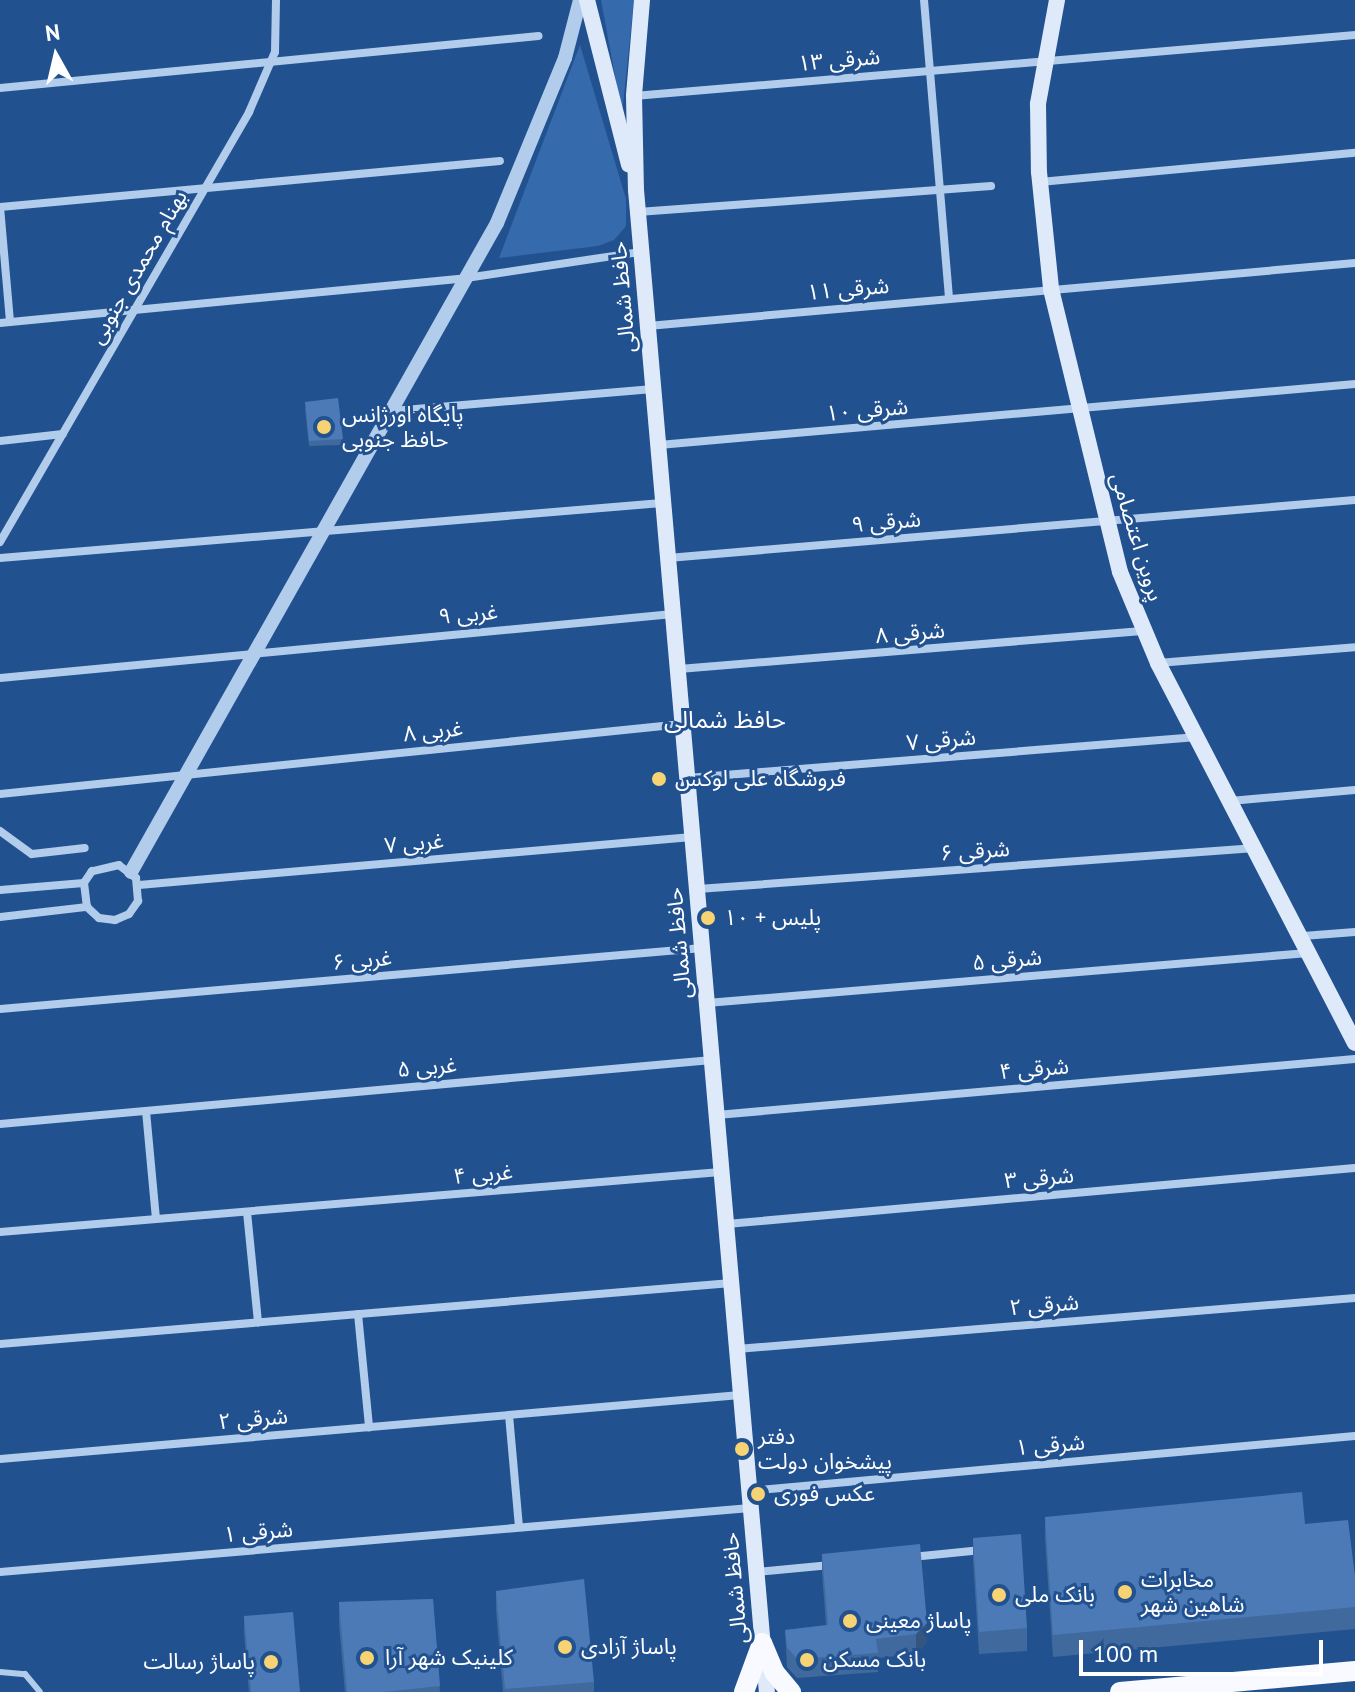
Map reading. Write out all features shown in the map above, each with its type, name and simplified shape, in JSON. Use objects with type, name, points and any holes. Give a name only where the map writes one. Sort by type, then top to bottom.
[{"type":"main road","name":"حافظ شمالی","points":[[587,0],[636,190]]},
{"type":"main road","name":"حافظ شمالی","points":[[642,0],[634,96],[636,190],[767,1692]]},
{"type":"main road","name":"پروین اعتصامی","points":[[1057,0],[1038,104],[1040,182],[1051,289],[1107,522],[1158,663],[1303,936],[1355,1043]]},
{"type":"main road","points":[[744,1692],[762,1643]]},
{"type":"main road","points":[[762,1643],[775,1673],[791,1692]]},
{"type":"main road","points":[[1120,1692],[1355,1671]]},
{"type":"street","name":"بهنام محمدی جنوبی","points":[[0,542],[205,188],[270,63],[276,0]]},
{"type":"street","points":[[131,872],[262,651],[325,529],[497,223],[539,124],[580,0]]},
{"type":"street","points":[[924,0],[949,298]]},
{"type":"street","name":"۱۳ شرقی","points":[[634,96],[1355,35]]},
{"type":"street","points":[[0,88],[538,36]]},
{"type":"street","points":[[1040,182],[1355,153]]},
{"type":"street","points":[[10,322],[0,207],[500,161]]},
{"type":"street","points":[[638,212],[991,186]]},
{"type":"street","points":[[0,323],[466,278],[641,252]]},
{"type":"street","name":"۱۱ شرقی","points":[[648,326],[1355,263]]},
{"type":"street","name":"شرقی ۱۰","points":[[658,445],[1079,412],[1355,384]]},
{"type":"street","points":[[391,411],[653,389]]},
{"type":"street","points":[[0,441],[63,434]]},
{"type":"street","name":"شرقی ۹","points":[[668,558],[1355,500]]},
{"type":"street","points":[[0,558],[663,503]]},
{"type":"street","name":"۹ غربی","points":[[262,651],[673,614]]},
{"type":"street","name":"۸ شرقی","points":[[678,669],[1145,631]]},
{"type":"street","points":[[1158,663],[1355,647]]},
{"type":"street","points":[[0,678],[262,651]]},
{"type":"street","name":"۸ غربی","points":[[188,774],[682,724]]},
{"type":"street","name":"۷ شرقی","points":[[687,778],[1197,737]]},
{"type":"street","points":[[0,794],[188,774]]},
{"type":"street","points":[[1230,801],[1355,790]]},
{"type":"street","points":[[0,831],[32,854],[85,848]]},
{"type":"street","name":"۷ غربی","points":[[139,885],[692,837]]},
{"type":"street","name":"۶ شرقی","points":[[697,889],[1256,848]]},
{"type":"street","points":[[0,890],[84,883],[105,865],[131,872],[139,885],[138,901],[122,917],[99,918],[87,907],[84,883]]},
{"type":"street","points":[[0,917],[87,907]]},
{"type":"street","points":[[1303,936],[1355,932]]},
{"type":"street","name":"۶ غربی","points":[[0,1009],[702,948]]},
{"type":"street","name":"۵ شرقی","points":[[707,1003],[1311,952]]},
{"type":"street","name":"۴ شرقی","points":[[716,1115],[1355,1059]]},
{"type":"street","name":"۵ غربی","points":[[146,1111],[712,1060]]},
{"type":"street","points":[[0,1124],[146,1111],[156,1219]]},
{"type":"street","name":"۳ شرقی","points":[[726,1224],[1355,1168]]},
{"type":"street","name":"۴ غربی","points":[[247,1212],[721,1172]]},
{"type":"street","points":[[0,1232],[247,1212],[258,1322]]},
{"type":"street","points":[[0,1344],[731,1283]]},
{"type":"street","name":"۲ شرقی","points":[[737,1349],[1355,1298]]},
{"type":"street","points":[[358,1314],[369,1427]]},
{"type":"street","name":"۲ شرقی","points":[[0,1459],[741,1395]]},
{"type":"street","points":[[509,1415],[519,1527]]},
{"type":"street","name":"۱ شرقی","points":[[0,1572],[519,1527],[750,1499],[1355,1436]]},
{"type":"street","points":[[905,1558],[998,1549]]},
{"type":"street","points":[[756,1572],[844,1564]]},
{"type":"lane","points":[[0,1672],[25,1674],[40,1692]]},
{"type":"shaded area","points":[[601,0],[634,0],[622,114]]},
{"type":"shaded area","points":[[580,45],[626,199],[626,226],[614,240],[598,246],[499,258]]},
{"type":"building","name":"پایگاه اورژانس حافظ جنوبی","points":[[338,398],[343,439],[309,441],[305,402]]},
{"type":"building","points":[[1302,1492],[1305,1524],[1348,1520],[1355,1576],[1355,1607],[1053,1635],[1045,1517]]},
{"type":"building","name":"بانک ملی","points":[[1021,1534],[1027,1628],[979,1632],[973,1538]]},
{"type":"building","points":[[920,1544],[927,1623],[916,1634],[876,1639],[878,1653],[797,1659],[787,1647],[785,1630],[828,1625],[822,1554]]},
{"type":"building","points":[[584,1579],[594,1682],[505,1689],[496,1591]]},
{"type":"building","points":[[433,1599],[440,1686],[347,1692],[339,1602]]},
{"type":"building","name":"پاساژ رسالت","points":[[293,1612],[300,1692],[251,1692],[244,1616]]},
{"type":"place","name":"پایگاه اورژانس حافظ جنوبی","points":[[324,427]]},
{"type":"place","name":"فروشگاه علی لوکس","points":[[659,779]]},
{"type":"place","name":"پلیس + ۱۰","points":[[708,918]]},
{"type":"place","name":"دفتر پیشخوان دولت","points":[[742,1449]]},
{"type":"place","name":"عکس فوری","points":[[758,1494]]},
{"type":"place","name":"مخابرات شاهین شهر","points":[[1125,1592]]},
{"type":"place","name":"بانک ملی","points":[[999,1595]]},
{"type":"place","name":"پاساژ معینی","points":[[850,1621]]},
{"type":"place","name":"پاساژ آزادی","points":[[565,1647]]},
{"type":"place","name":"کلینیک شهر آرا","points":[[367,1658]]},
{"type":"place","name":"بانک مسکن","points":[[807,1660]]},
{"type":"place","name":"پاساژ رسالت","points":[[271,1662]]},
{"type":"district","name":"حافظ شمالی","points":[[725,720]]}]
